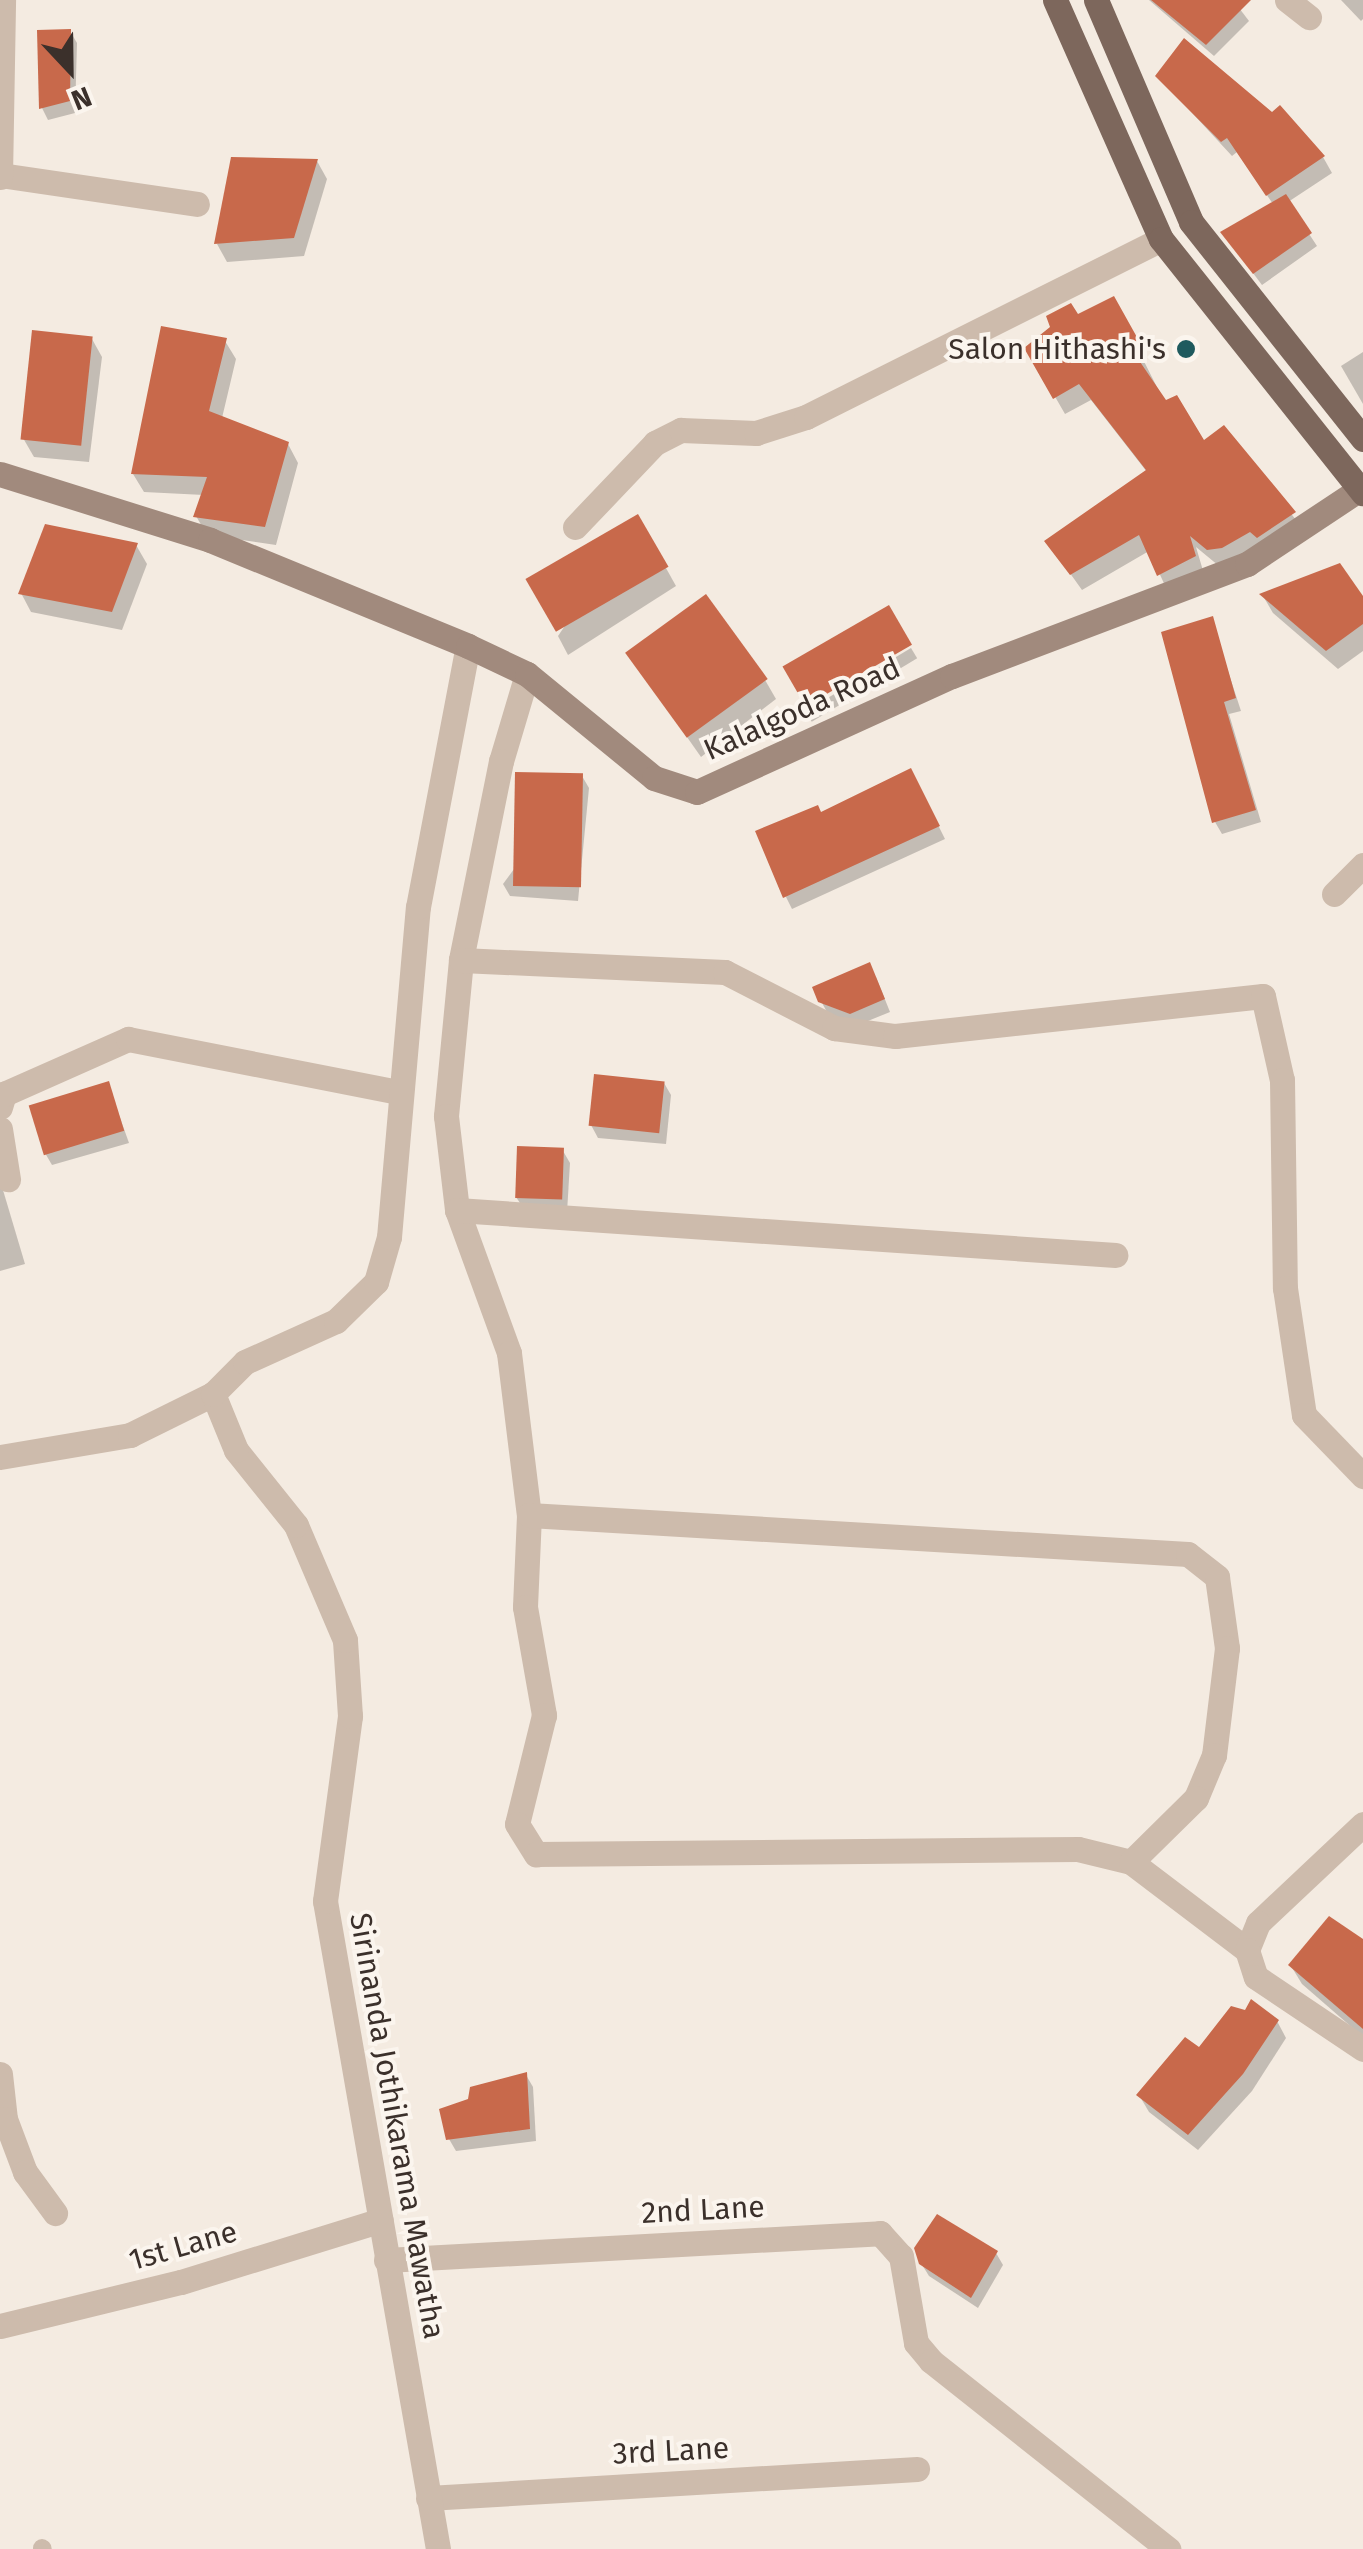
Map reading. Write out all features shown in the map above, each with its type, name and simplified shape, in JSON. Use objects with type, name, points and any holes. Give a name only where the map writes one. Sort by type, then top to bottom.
[{"type":"main road","points":[[1055,0],[1161,240],[1362,490]]},
{"type":"main road","points":[[1096,0],[1192,222],[1363,438]]},
{"type":"street","points":[[3,0],[0,176],[197,204]]},
{"type":"street","points":[[1287,0],[1308,17]]},
{"type":"street","points":[[575,527],[668,436],[681,430],[756,434],[806,418],[1161,240]]},
{"type":"street","name":"Kalalgoda Road","points":[[0,474],[210,540],[468,646],[528,674],[654,778],[697,792],[952,676],[1247,564],[1362,490]]},
{"type":"street","points":[[0,1457],[130,1435],[213,1394],[245,1362],[336,1321],[376,1282],[388,1237],[397,1092],[418,907],[468,646]]},
{"type":"street","points":[[528,674],[501,761],[460,960],[446,1116],[457,1210],[509,1354],[529,1515],[525,1607],[544,1715],[517,1824],[536,1854],[1078,1849],[1131,1862],[1247,1950],[1256,1976],[1363,2050]]},
{"type":"street","points":[[1334,894],[1363,865]]},
{"type":"street","points":[[460,960],[725,972],[834,1028],[895,1036],[1263,996],[1282,1080],[1285,1288],[1304,1415],[1363,1476]]},
{"type":"street","points":[[0,1108],[4,1094],[128,1039],[397,1092]]},
{"type":"street","points":[[0,1129],[8,1180]]},
{"type":"street","points":[[457,1210],[1115,1256]]},
{"type":"street","name":"Sirinanda Jothikarama Mawatha","points":[[213,1394],[236,1450],[296,1524],[345,1640],[350,1716],[325,1902],[438,2549]]},
{"type":"street","points":[[529,1515],[1188,1554],[1217,1577],[1227,1648],[1214,1755],[1196,1798],[1131,1862]]},
{"type":"street","points":[[1247,1950],[1258,1923],[1363,1824]]},
{"type":"street","points":[[0,2074],[5,2119],[25,2172],[55,2213]]},
{"type":"street","name":"1st Lane","points":[[0,2326],[182,2282],[380,2220]]},
{"type":"street","name":"2nd Lane","points":[[386,2260],[880,2232],[901,2256],[916,2343],[931,2362],[1168,2549]]},
{"type":"street","name":"3rd Lane","points":[[428,2498],[917,2469]]},
{"type":"building","points":[[1151,0],[1251,0],[1206,45]]},
{"type":"building","points":[[71,29],[70,101],[39,109],[37,30]]},
{"type":"building","points":[[1184,38],[1272,112],[1280,105],[1325,156],[1266,196],[1227,138],[1221,142],[1155,76]]},
{"type":"building","points":[[231,157],[318,159],[294,238],[214,244]]},
{"type":"building","points":[[1286,194],[1312,233],[1253,274],[1220,232]]},
{"type":"building","points":[[1114,296],[1143,348],[1134,353],[1166,400],[1177,395],[1204,440],[1224,425],[1296,512],[1257,538],[1250,532],[1222,548],[1207,550],[1190,536],[1196,556],[1157,576],[1139,535],[1070,575],[1044,541],[1146,470],[1079,384],[1053,399],[1024,348],[1050,327],[1046,316],[1071,303],[1078,314]]},
{"type":"building","points":[[161,326],[227,338],[209,411],[289,442],[265,527],[193,517],[207,477],[131,474]]},
{"type":"building","points":[[32,330],[93,336],[81,446],[21,439]]},
{"type":"building","points":[[638,514],[668,567],[556,632],[525,579]]},
{"type":"building","points":[[45,524],[138,543],[112,612],[18,594]]},
{"type":"building","points":[[1340,563],[1363,596],[1363,624],[1326,651],[1259,594]]},
{"type":"building","points":[[706,594],[768,679],[687,738],[625,653]]},
{"type":"building","points":[[889,605],[912,645],[805,706],[782,666]]},
{"type":"building","points":[[1213,616],[1236,698],[1224,702],[1256,810],[1212,823],[1161,632]]},
{"type":"building","points":[[911,768],[940,826],[783,898],[755,831],[818,805],[821,812]]},
{"type":"building","points":[[515,772],[583,773],[581,887],[513,886]]},
{"type":"building","points":[[870,962],[885,999],[850,1014],[818,1002],[812,987]]},
{"type":"building","points":[[594,1074],[665,1081],[659,1133],[589,1126]]},
{"type":"building","points":[[109,1081],[124,1131],[44,1155],[29,1106]]},
{"type":"building","points":[[517,1146],[564,1148],[562,1200],[515,1198]]},
{"type":"building","points":[[1329,1916],[1363,1939],[1363,2029],[1288,1965]]},
{"type":"building","points":[[1251,1999],[1279,2020],[1243,2074],[1188,2135],[1136,2095],[1185,2037],[1199,2047],[1231,2006],[1245,2010]]},
{"type":"building","points":[[527,2072],[530,2129],[446,2140],[439,2109],[468,2099],[470,2087]]},
{"type":"building","points":[[937,2214],[998,2251],[971,2298],[919,2264],[914,2248]]},
{"type":"place","name":"Salon Hithashi's","points":[[1186,349]]}]
